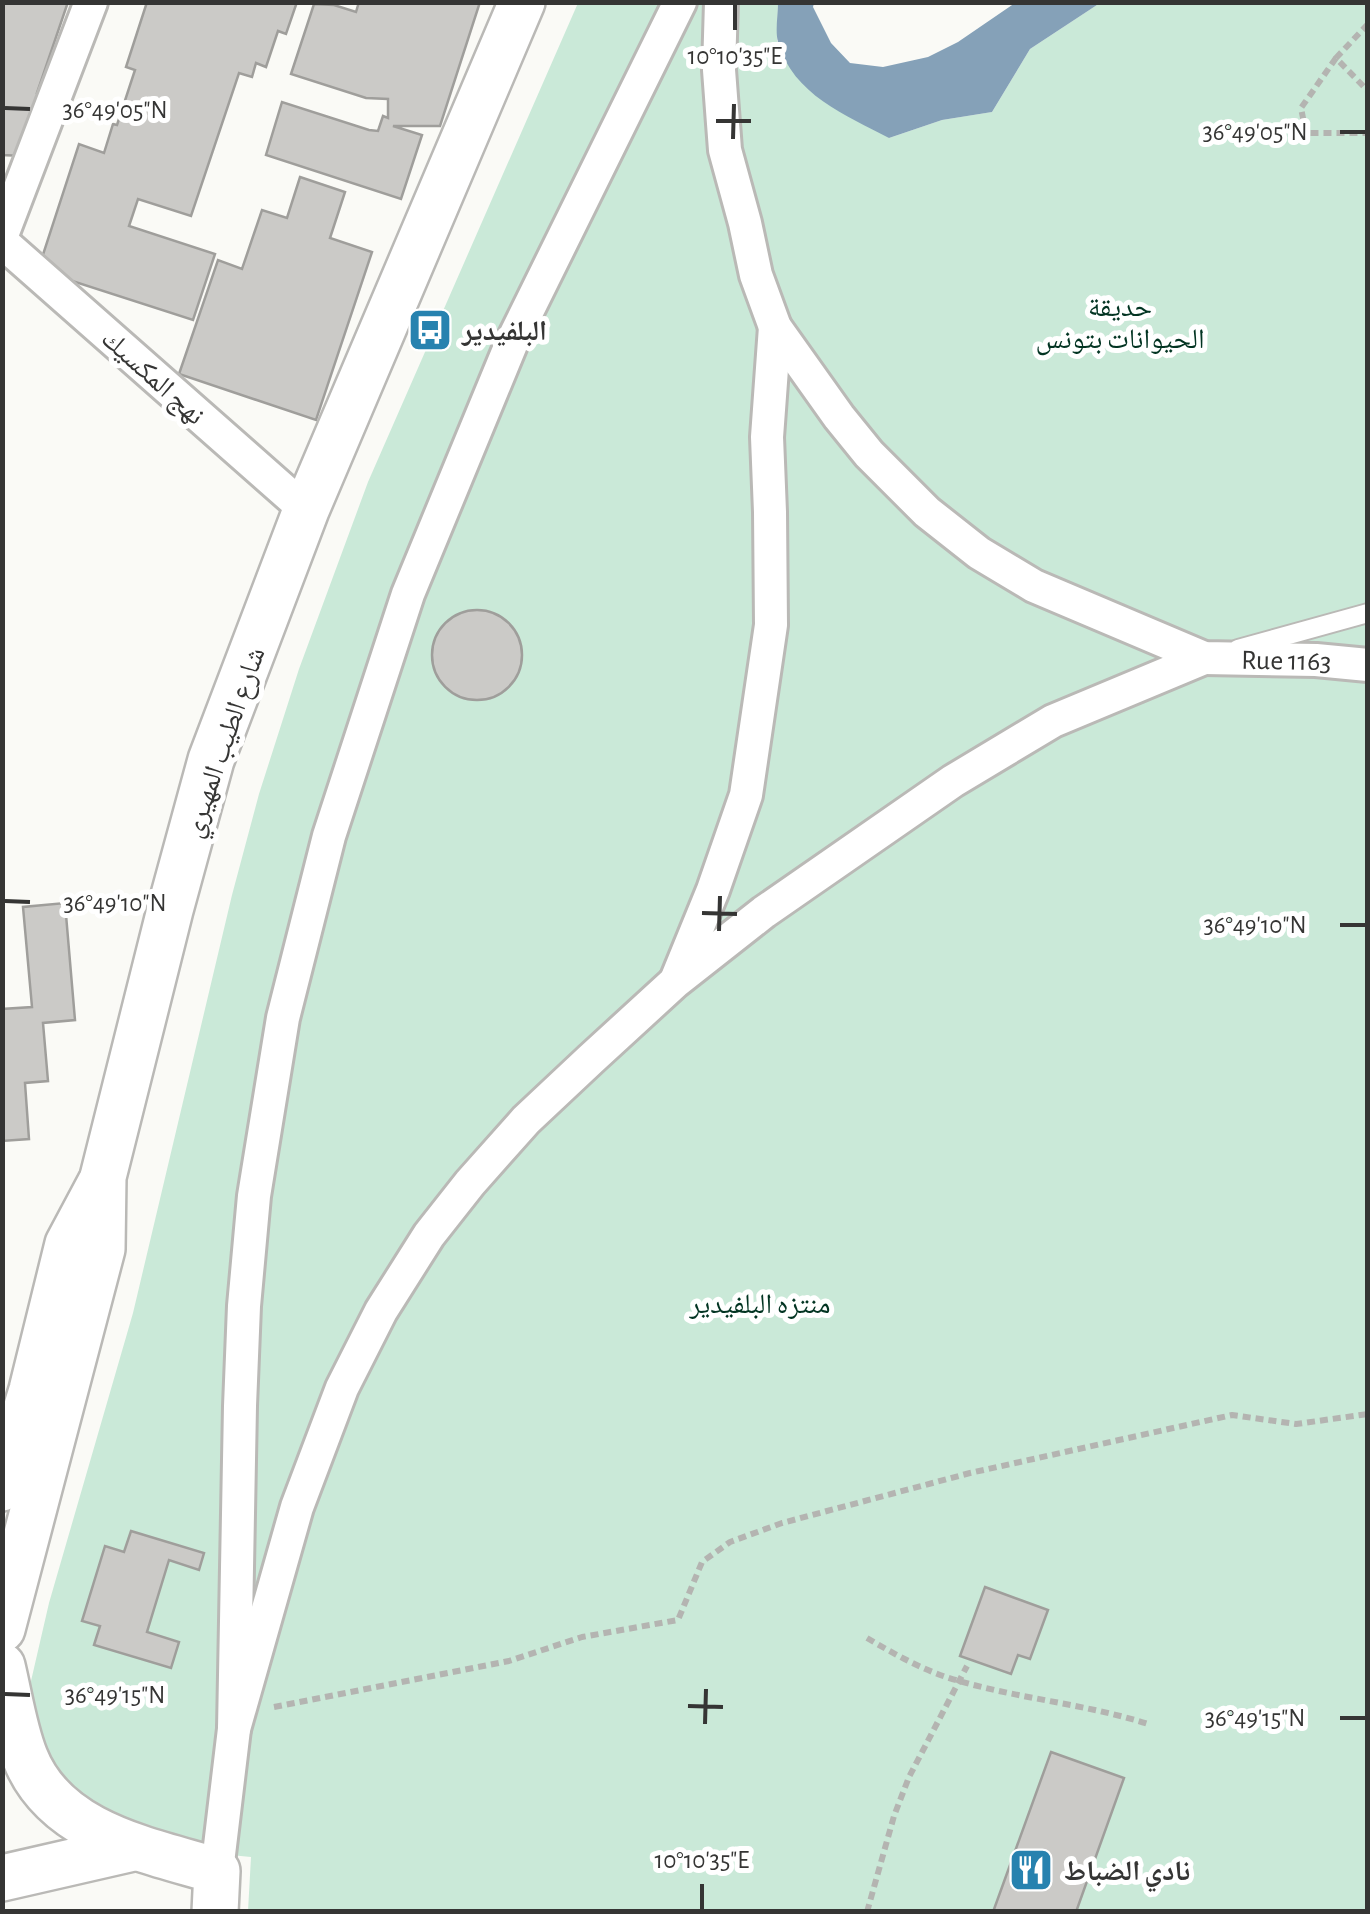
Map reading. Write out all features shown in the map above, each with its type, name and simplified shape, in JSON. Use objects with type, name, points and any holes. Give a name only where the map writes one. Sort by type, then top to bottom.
[{"type":"main road","name":"شارع الطيب المهيري","points":[[2,1630],[102,1249],[103,1178],[211,760],[306,510],[522,2]]},
{"type":"main road","points":[[2,1488],[17,1398],[68,1244],[103,1178]]},
{"type":"main road","points":[[2,1666],[24,1757],[47,1794],[81,1822],[216,1891]]},
{"type":"main road","points":[[2,1878],[132,1848]]},
{"type":"street","points":[[2,238],[91,2]]},
{"type":"street","points":[[216,1891],[234,1730],[244,1306],[254,1196],[283,1018],[329,836],[408,594],[512,342],[680,2]]},
{"type":"street","points":[[721,2],[719,70],[725,150],[756,275],[775,327],[839,417],[869,454],[928,512],[979,553],[1034,586],[1204,658]]},
{"type":"street","name":"نهج المكسيك","points":[[2,238],[306,510]]},
{"type":"street","points":[[676,982],[746,795],[771,625],[767,437],[775,327]]},
{"type":"street","points":[[234,1730],[297,1507],[342,1388],[382,1311],[429,1235],[492,1157],[539,1108],[676,982],[778,902],[954,781],[1053,721],[1204,658]]},
{"type":"street","name":"Rue 1163","points":[[1204,658],[1368,665]]},
{"type":"lane","points":[[1204,658],[1368,613]]},
{"type":"path","points":[[1368,24],[1336,58],[1301,108],[1306,132],[1368,133]]},
{"type":"path","points":[[1336,58],[1368,91]]},
{"type":"path","points":[[234,1730],[272,1708],[510,1661],[582,1637],[678,1620],[702,1562],[730,1542],[782,1523],[970,1474],[1232,1415],[1296,1424],[1368,1414]]},
{"type":"path","points":[[867,1638],[920,1667],[959,1681],[1148,1724]]},
{"type":"path","points":[[868,1912],[908,1777],[967,1666]]},
{"type":"green space","name":"منتزه البلفيدير","points":[[578,3],[778,3],[777,41],[889,138],[942,120],[992,112],[1030,49],[1100,3],[1367,3],[1367,1911],[248,1911],[251,1857],[127,1845],[43,1763],[28,1694],[49,1603],[133,1313],[259,794],[299,669],[368,482]]},
{"type":"water","points":[[778,3],[814,3],[831,43],[850,63],[883,67],[928,57],[958,42],[1015,3],[1100,3],[1030,49],[992,112],[942,120],[889,138],[823,101],[796,76],[778,42]]},
{"type":"building","points":[[2,2],[68,2],[37,93],[44,95],[23,156],[2,155]]},
{"type":"building","points":[[147,2],[297,2],[286,34],[278,31],[266,67],[256,63],[252,77],[239,73],[191,216],[138,199],[129,226],[215,254],[193,320],[38,270],[79,144],[104,153],[113,124],[117,125],[135,70],[126,67]]},
{"type":"building","points":[[359,2],[480,2],[440,126],[393,126],[422,135],[401,199],[266,155],[282,102],[369,130],[378,131],[383,116],[388,118],[388,99],[366,98],[291,74],[314,4],[356,12]]},
{"type":"building","points":[[300,177],[345,192],[330,238],[372,252],[316,420],[179,374],[218,260],[242,269],[262,210],[287,218]]},
{"type":"building","points":[[477,610],[494,613],[509,623],[519,638],[519,672],[509,687],[494,697],[477,700],[460,697],[445,687],[435,672],[432,655],[435,638],[445,623],[460,613]]},
{"type":"building","points":[[65,903],[75,1020],[43,1023],[48,1081],[25,1083],[29,1139],[2,1141],[2,1009],[32,1007],[23,907]]},
{"type":"building","points":[[131,1531],[204,1553],[199,1570],[169,1560],[147,1632],[179,1642],[171,1668],[94,1645],[100,1626],[82,1621],[105,1546],[124,1552]]},
{"type":"building","points":[[985,1587],[1048,1610],[1030,1659],[1018,1655],[1011,1674],[960,1656]]},
{"type":"building","points":[[1051,1752],[1124,1778],[1076,1912],[993,1912]]},
{"type":"place","name":"البلفيدير","points":[[430,330]]},
{"type":"place","name":"نادي الضباط","points":[[1031,1870]]},
{"type":"park label","name":"حديقة الحيوانات بتونس","points":[[1120,322]]}]
